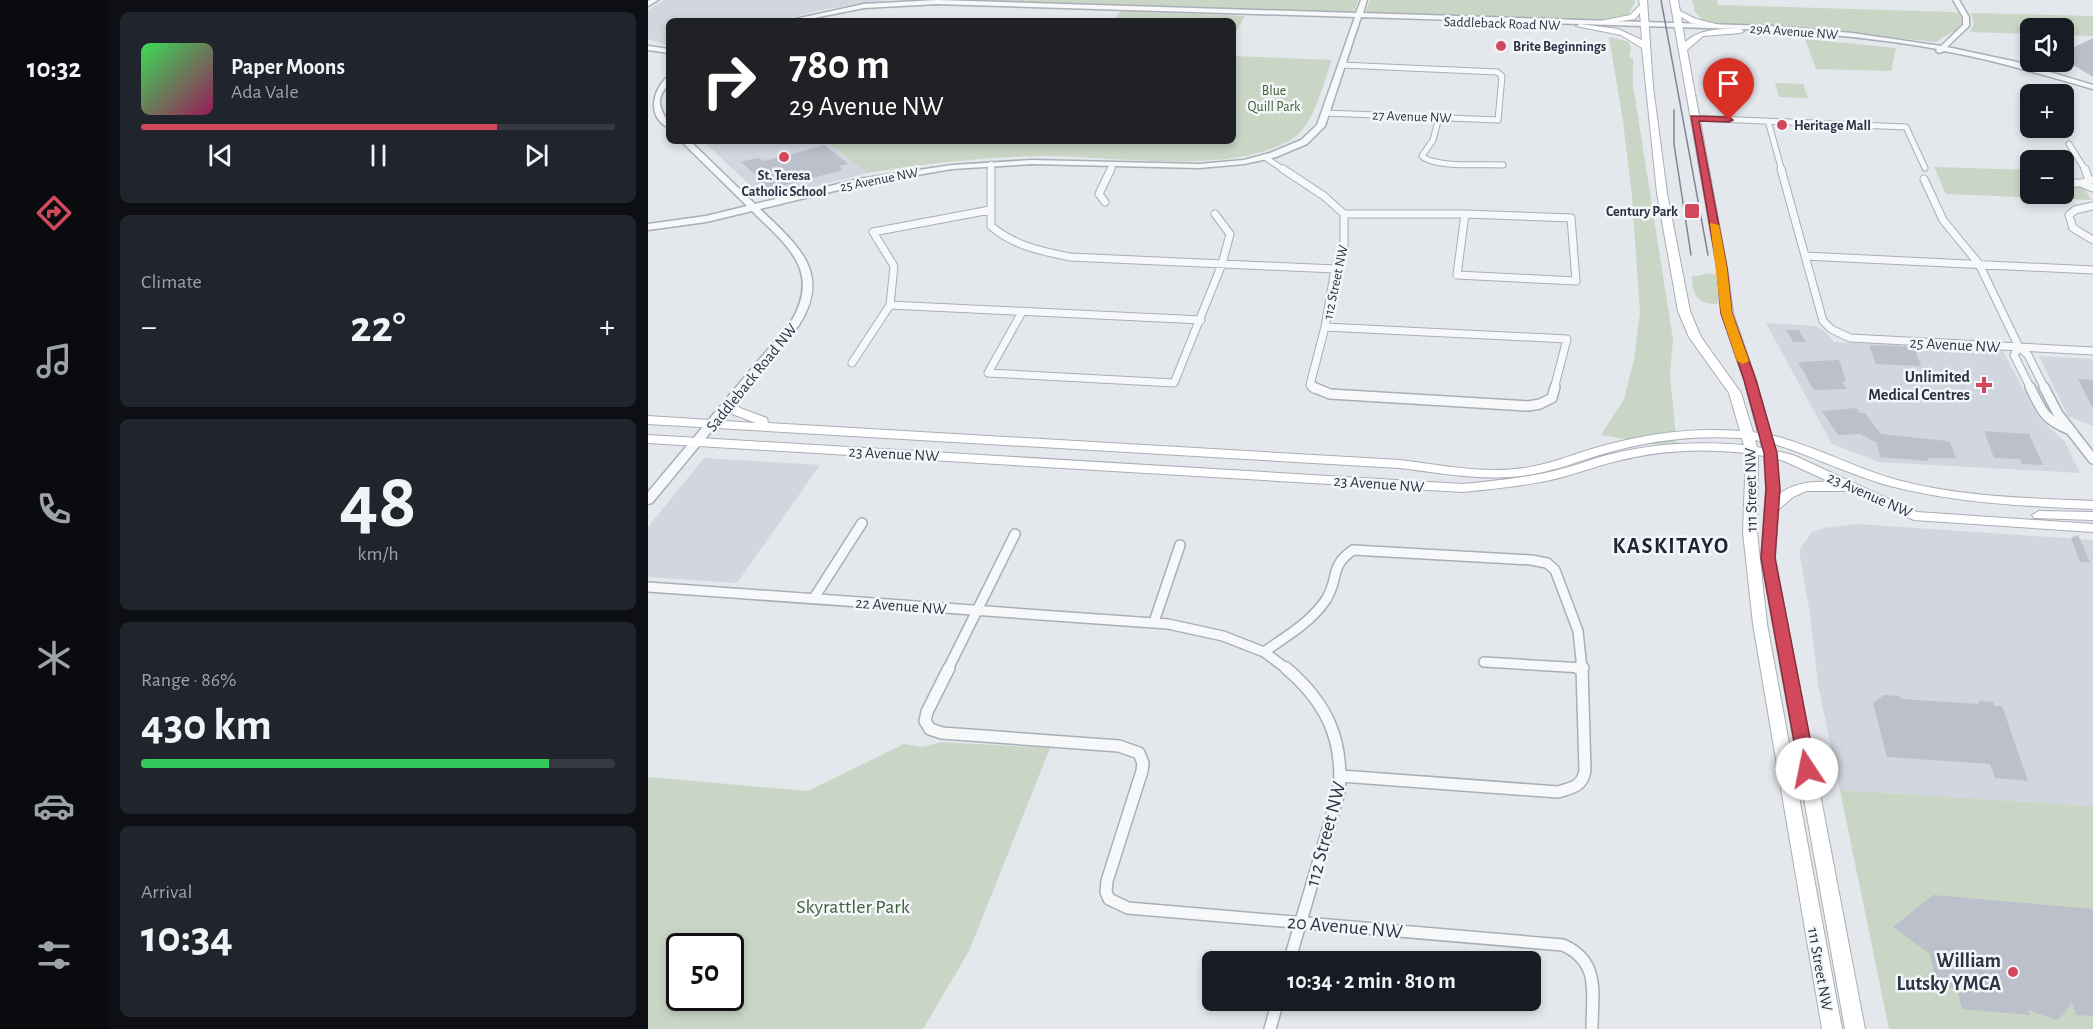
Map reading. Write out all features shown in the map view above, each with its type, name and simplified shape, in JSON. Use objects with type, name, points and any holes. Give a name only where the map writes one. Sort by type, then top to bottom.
[{"type":"main road","name":"111 Street NW","points":[[1674,0],[1722,268],[1727,313],[1770,453],[1772,509],[1768,558],[1855,1029]]},
{"type":"main road","name":"111 Street NW","points":[[1643,3],[1662,193],[1684,311],[1695,337],[1735,393],[1752,451],[1750,532],[1760,624],[1832,1029]]},
{"type":"main road","points":[[1600,22],[1628,18],[1643,3]]},
{"type":"main road","points":[[1676,12],[1694,21],[1720,26]]},
{"type":"main road","points":[[1580,26],[1634,36],[1646,47]]},
{"type":"main road","points":[[1683,50],[1689,40],[1697,35],[1740,32]]},
{"type":"main road","points":[[730,402],[736,411],[753,419],[800,429]]},
{"type":"main road","name":"23 Avenue NW","points":[[648,420],[1517,473],[1543,468],[1633,442],[1698,433],[1767,438],[1855,470],[1923,490],[1980,499],[2093,505]]},
{"type":"main road","points":[[648,431],[695,430],[712,423]]},
{"type":"main road","points":[[697,442],[728,435],[862,439],[924,437]]},
{"type":"main road","name":"23 Avenue NW","points":[[648,439],[1463,488],[1558,474],[1612,458],[1658,449],[1696,446],[1770,453],[1828,475],[1914,516],[2093,528]]},
{"type":"main road","points":[[1772,509],[1789,491],[1807,486],[1856,489]]},
{"type":"main road","points":[[1925,516],[1931,512],[2093,516]]},
{"type":"street","points":[[648,4],[655,0]]},
{"type":"street","points":[[1265,158],[1309,138],[1321,126],[1364,0]]},
{"type":"street","points":[[1940,50],[1966,26],[1966,16],[1956,0]]},
{"type":"street","name":"Saddleback Road NW","points":[[804,18],[864,6],[937,2],[1600,22],[1645,26]]},
{"type":"street","name":"Saddleback Road NW","points":[[1359,15],[1580,26],[1645,26]]},
{"type":"street","name":"29A Avenue NW","points":[[1645,26],[1841,38],[1940,50]]},
{"type":"street","name":"29A Avenue NW","points":[[1679,27],[1720,26],[1818,32],[1940,50]]},
{"type":"street","points":[[648,48],[666,51]]},
{"type":"street","points":[[1940,50],[2028,68],[2093,87]]},
{"type":"street","points":[[1940,50],[2009,67],[2093,93]]},
{"type":"street","name":"27 Avenue NW","points":[[1325,113],[1498,120],[1502,76],[1497,72],[1342,65]]},
{"type":"street","points":[[666,83],[657,93],[656,105],[659,116],[666,123]]},
{"type":"street","points":[[1439,117],[1433,140],[1422,156],[1424,159],[1436,163],[1503,165]]},
{"type":"street","points":[[1694,118],[1906,127],[1925,168]]},
{"type":"street","points":[[1768,121],[1805,256],[2093,270]]},
{"type":"street","name":"Saddleback Road NW","points":[[648,500],[795,323],[804,308],[809,285],[805,264],[797,250],[688,144]]},
{"type":"street","points":[[2069,144],[2088,174],[2088,181],[2093,188]]},
{"type":"street","points":[[1265,158],[1324,196],[1344,214],[1402,211],[1465,213],[1571,218],[1576,281],[1457,275],[1465,213]]},
{"type":"street","name":"25 Avenue NW","points":[[648,227],[706,219],[885,176],[991,164],[1199,166],[1233,164],[1265,158]]},
{"type":"street","points":[[991,164],[991,226],[1003,238],[1030,250],[1070,256],[1335,269]]},
{"type":"street","points":[[1106,202],[1099,194],[1113,165]]},
{"type":"street","points":[[1924,179],[1943,220],[1979,264],[2019,347],[2028,355],[2055,410],[2093,459]]},
{"type":"street","points":[[2093,207],[2075,210],[2068,219],[2073,228],[2093,240]]},
{"type":"street","points":[[852,363],[890,306],[894,266],[873,232],[990,210]]},
{"type":"street","points":[[1022,312],[988,372],[1174,383],[1201,320],[1222,264],[1230,234],[1215,214]]},
{"type":"street","name":"112 Street NW","points":[[1325,327],[1567,339],[1552,398],[1540,404],[1528,406],[1354,395],[1316,390],[1310,385],[1325,327],[1335,269],[1344,247],[1344,214]]},
{"type":"street","name":"25 Avenue NW","points":[[1805,256],[1823,321],[1831,329],[1850,338],[2093,351]]},
{"type":"street","points":[[890,306],[1201,320]]},
{"type":"street","points":[[2019,347],[2014,355],[2040,410],[2051,422],[2070,430]]},
{"type":"street","points":[[814,598],[862,523]]},
{"type":"street","points":[[978,610],[1016,534]]},
{"type":"street","points":[[1154,622],[1180,545]]},
{"type":"street","points":[[1264,652],[1323,604],[1333,587],[1339,563],[1348,552],[1365,549],[1531,560],[1546,563],[1557,574],[1581,641],[1585,770],[1582,782],[1578,786],[1558,792],[1341,776]]},
{"type":"street","name":"22 Avenue NW","points":[[648,587],[1154,622],[1215,633],[1264,652]]},
{"type":"street","name":"20 Avenue NW","points":[[978,610],[927,712],[926,726],[942,733],[1119,746],[1139,753],[1143,763],[1142,771],[1107,881],[1106,892],[1109,900],[1128,908],[1552,943],[1570,947],[1581,953],[1591,972],[1592,1029]]},
{"type":"street","name":"112 Street NW","points":[[1264,652],[1302,681],[1326,713],[1338,746],[1341,776],[1339,792],[1292,951]]},
{"type":"street","points":[[1484,662],[1583,668]]},
{"type":"street","points":[[1270,1029],[1275,1011]]},
{"type":"shaded area","points":[[664,0],[889,0],[821,10],[789,18],[666,18],[666,45],[648,39],[648,10]]},
{"type":"shaded area","name":"St. Teresa Catholic School","points":[[706,144],[831,144],[867,173],[765,199]]},
{"type":"shaded area","points":[[1766,323],[1816,326],[1834,342],[2000,350],[2004,353],[2038,417],[2065,442],[2080,473],[1879,462],[1832,444]]},
{"type":"shaded area","points":[[2039,356],[2093,359],[2093,426],[2068,416]]},
{"type":"shaded area","points":[[704,458],[820,465],[737,583],[648,577],[648,527]]},
{"type":"shaded area","points":[[1857,524],[2093,540],[2093,806],[1840,790],[1818,684],[1800,549],[1811,533],[1824,528]]},
{"type":"green space","points":[[964,0],[1358,0],[1355,10],[1347,13]]},
{"type":"green space","points":[[1370,0],[1635,0],[1635,2],[1628,15],[1594,21],[1372,14],[1366,11]]},
{"type":"green space","points":[[1692,0],[1717,0],[1718,5],[1953,12],[1959,13],[1962,22],[1957,32],[1952,32],[1936,42],[1801,29],[1709,24],[1697,21],[1701,18],[1693,10],[1695,8]]},
{"type":"green space","name":"Blue Quill Park","points":[[1121,11],[1245,16],[1236,32],[1236,18],[1115,18]]},
{"type":"green space","points":[[1971,13],[2093,16],[2093,36],[2074,35],[2074,18],[2020,18],[2020,34],[1970,32],[1974,24]]},
{"type":"green space","points":[[1609,37],[1629,42],[1631,49],[1629,56],[1633,59],[1633,85],[1673,339],[1670,374],[1677,448],[1601,435],[1624,399],[1634,359],[1640,312],[1632,197],[1623,121]]},
{"type":"green space","points":[[1805,39],[1896,48],[1891,71],[1816,69]]},
{"type":"green space","name":"Blue Quill Park","points":[[1236,56],[1332,60],[1312,114],[1300,133],[1268,150],[1239,157],[1176,161],[1053,156],[1006,157],[867,173],[831,144],[1236,144]]},
{"type":"green space","points":[[1775,83],[1803,84],[1808,98],[1779,97]]},
{"type":"green space","points":[[1934,167],[2020,170],[2020,197],[1946,194]]},
{"type":"green space","points":[[2074,186],[2083,187],[2092,200],[2074,199]]},
{"type":"green space","points":[[1709,273],[1716,275],[1719,301],[1717,304],[1701,300],[1693,289],[1692,277]]},
{"type":"green space","name":"Skyrattler Park","points":[[941,742],[1050,748],[969,951],[923,1029],[648,1029],[648,777],[808,791],[904,744],[923,747]]},
{"type":"green space","points":[[1840,790],[2093,806],[2093,1029],[1889,1029]]},
{"type":"building","points":[[2093,38],[2093,77],[2074,65],[2074,47]]},
{"type":"building","points":[[825,145],[848,164],[839,166],[843,170],[766,190],[754,178],[758,177],[741,162],[758,158],[764,161]]},
{"type":"building","points":[[1786,330],[1799,330],[1806,342],[1793,342]]},
{"type":"building","points":[[1869,345],[1914,347],[1921,366],[1876,364]]},
{"type":"building","points":[[1838,360],[1846,381],[1842,381],[1847,389],[1814,390],[1798,362]]},
{"type":"building","points":[[2078,379],[2093,380],[2093,409]]},
{"type":"building","points":[[1856,408],[1860,413],[1865,413],[1881,434],[1947,441],[1950,442],[1956,458],[1928,458],[1928,461],[1880,457],[1877,443],[1860,434],[1838,435],[1822,411]]},
{"type":"building","points":[[1984,431],[2029,434],[2043,465],[2022,464],[2020,459],[1994,458]]},
{"type":"building","points":[[2078,535],[2090,562],[2080,562],[2071,538]]},
{"type":"building","points":[[1884,695],[1900,696],[1901,699],[1977,704],[1980,701],[1993,702],[1995,706],[2002,706],[2028,781],[1995,778],[1990,764],[1887,757],[1873,703]]},
{"type":"building","name":"William Lutsky YMCA","points":[[1933,895],[2093,909],[2093,1016],[2076,1015],[2072,1003],[2057,1020],[2028,1010],[2030,1015],[1962,1009],[1957,988],[1937,986],[1930,954],[1893,927]]},
{"type":"tram line","points":[[1661,0],[1708,255]]},
{"type":"tram line","points":[[1674,110],[1674,144],[1691,255]]},
{"type":"slow traffic","points":[[1714,225],[1727,313],[1743,361]]},
{"type":"place","name":"Brite Beginnings","points":[[1501,46]]},
{"type":"place","name":"Heritage Mall","points":[[1782,125]]},
{"type":"place","name":"St. Teresa Catholic School","points":[[784,157]]},
{"type":"place","name":"Century Park","points":[[1692,211]]},
{"type":"place","name":"Unlimited Medical Centres","points":[[1984,385]]},
{"type":"place","name":"William Lutsky YMCA","points":[[2013,972]]},
{"type":"district","name":"KASKITAYO","points":[[1671,545]]},
{"type":"route","points":[[1729,120],[1694,118],[1722,268],[1727,313],[1750,380],[1770,453],[1773,489],[1768,558],[1807,769]]}]
